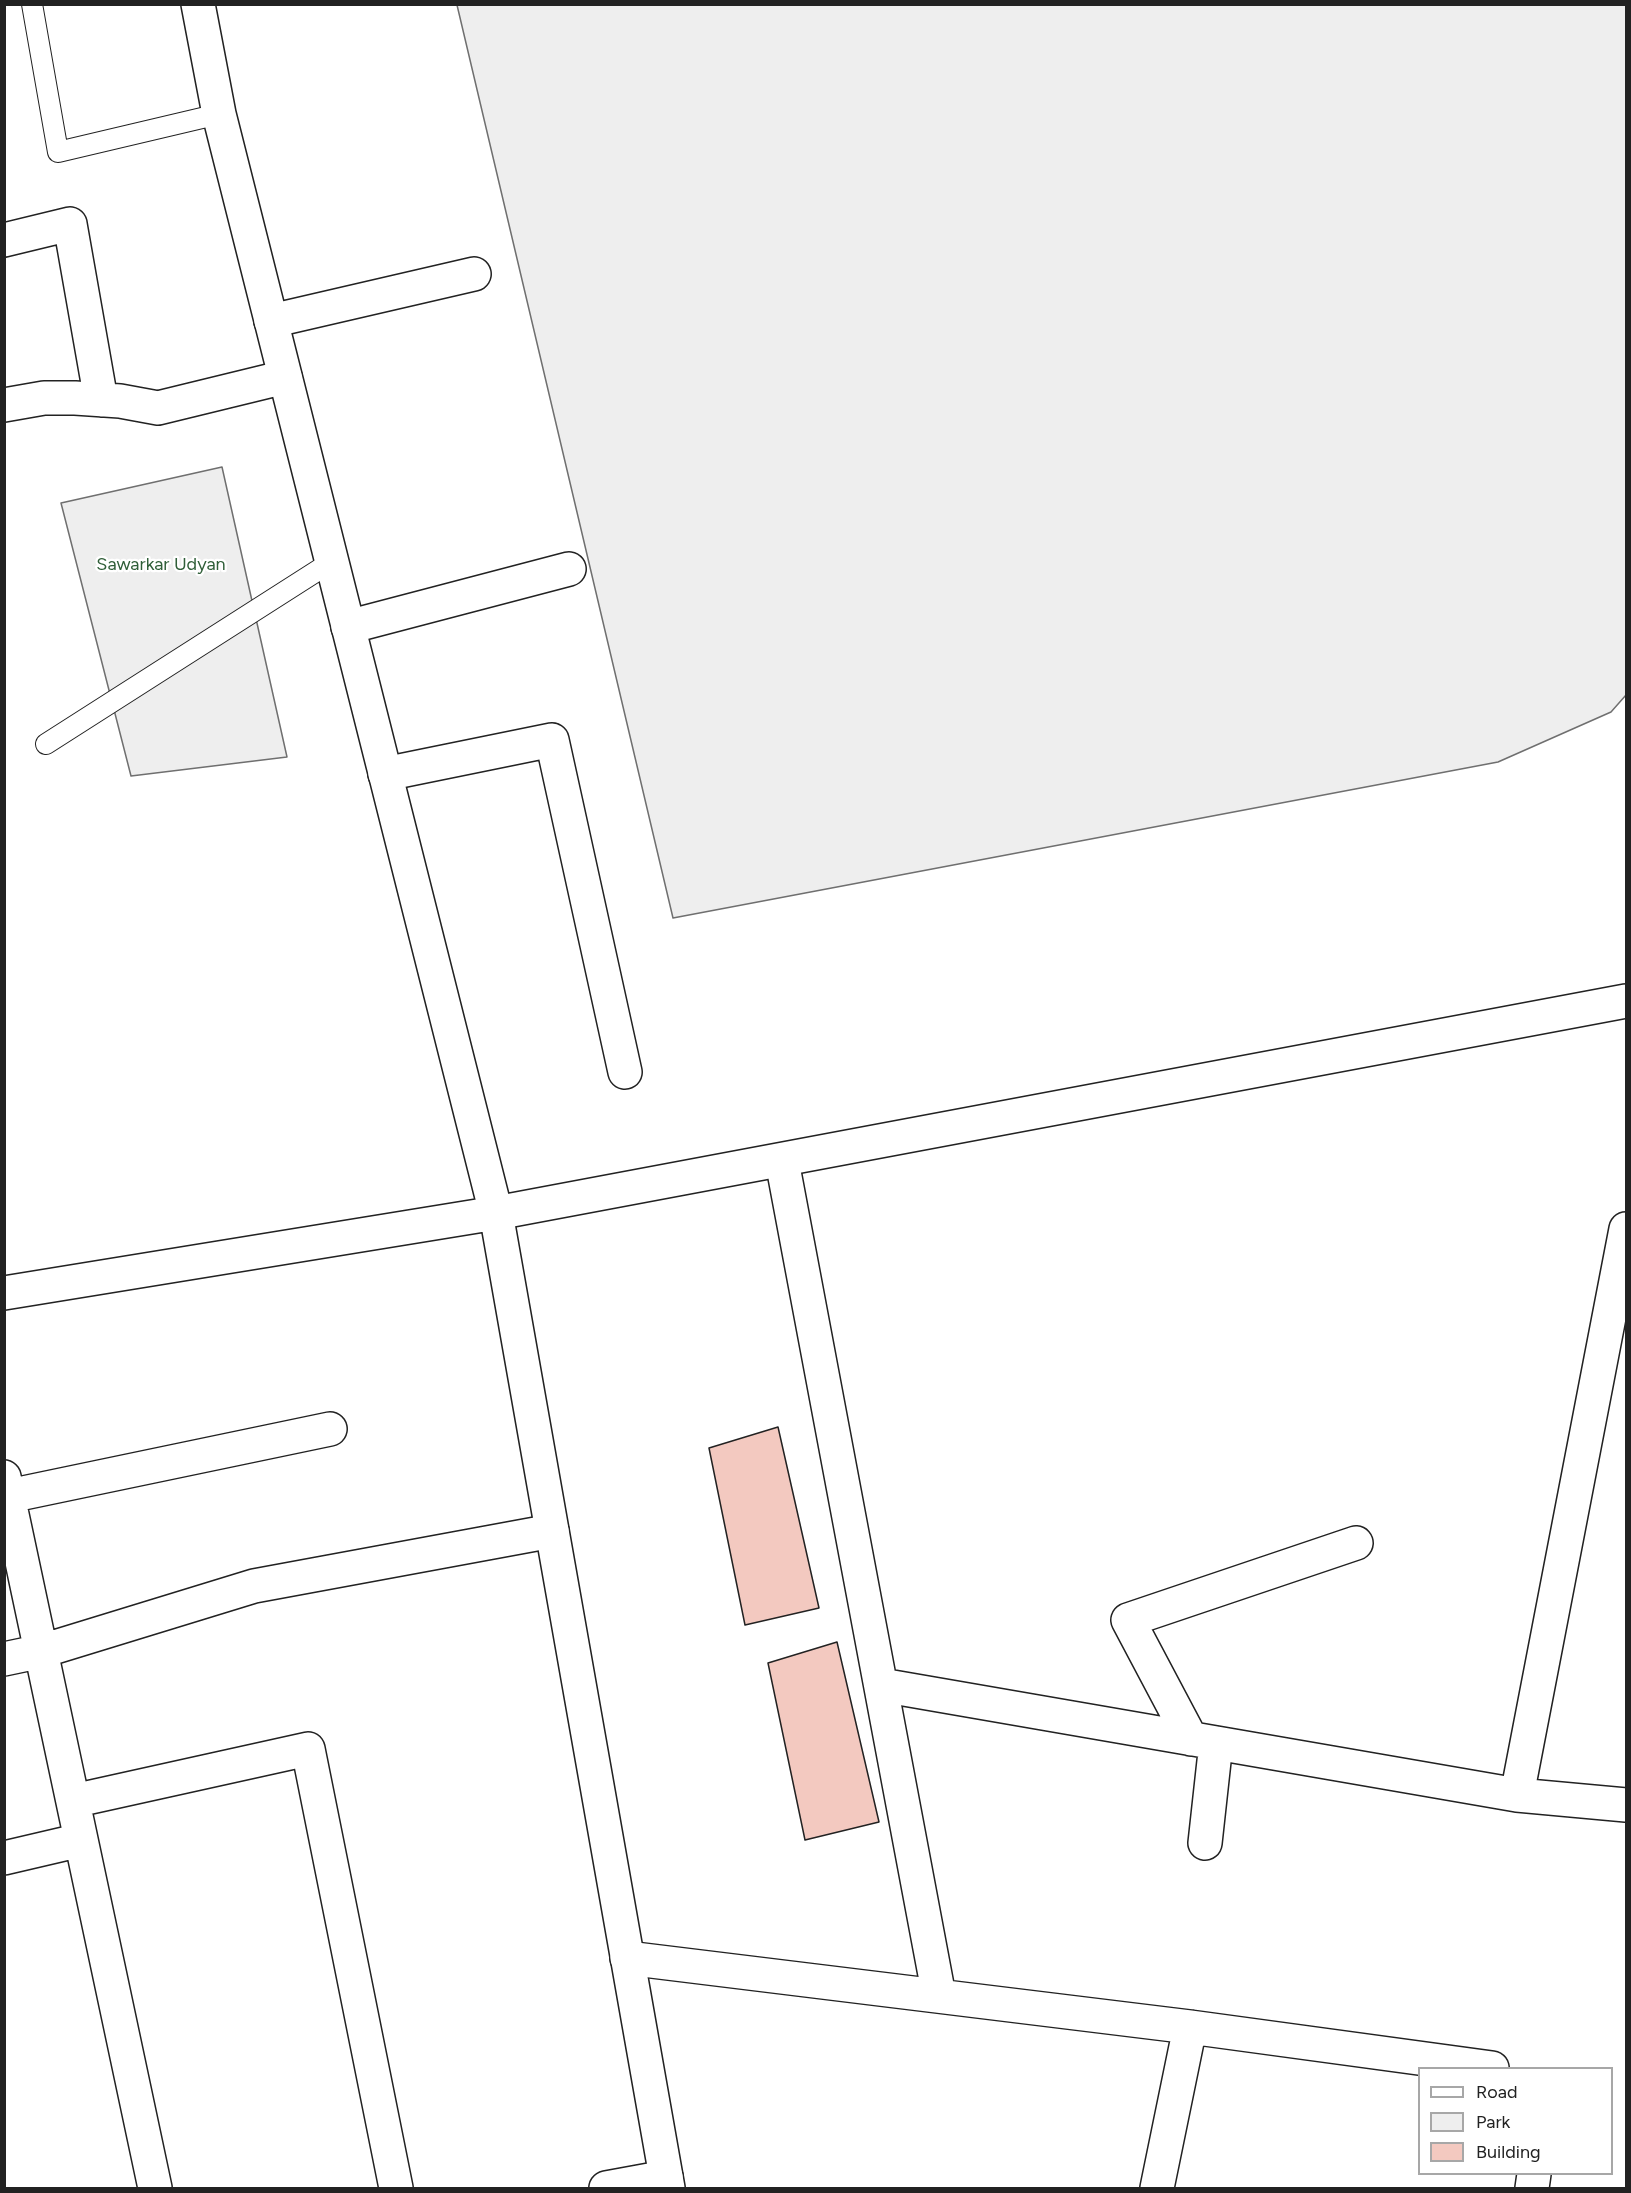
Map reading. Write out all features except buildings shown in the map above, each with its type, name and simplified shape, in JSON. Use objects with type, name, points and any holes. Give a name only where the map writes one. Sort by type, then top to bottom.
[{"type":"street","points":[[198,4],[219,114],[496,1213],[667,2183],[606,2188]]},
{"type":"street","points":[[4,240],[70,224],[100,400]]},
{"type":"street","points":[[271,321],[474,274]]},
{"type":"street","points":[[4,405],[44,398],[100,400],[158,408],[285,377]]},
{"type":"street","points":[[348,627],[569,569]]},
{"type":"street","points":[[385,774],[552,740],[625,1072]]},
{"type":"street","points":[[4,1293],[496,1213],[1626,1001]]},
{"type":"street","points":[[782,1161],[939,1996]]},
{"type":"street","points":[[1517,1795],[1625,1249]]},
{"type":"street","points":[[155,2188],[7,1487],[330,1429]]},
{"type":"street","points":[[4,1659],[42,1651],[254,1586],[552,1531]]},
{"type":"street","points":[[1205,1843],[1204,1741],[1128,1620],[1356,1543]]},
{"type":"street","points":[[881,1685],[1517,1795],[1626,1805]]},
{"type":"street","points":[[73,1801],[308,1749],[396,2188]]},
{"type":"street","points":[[4,1858],[81,1840]]},
{"type":"street","points":[[627,1958],[1190,2027],[1485,2067]]},
{"type":"street","points":[[1157,2188],[1190,2027]]},
{"type":"lane","points":[[32,4],[58,152],[219,114]]},
{"type":"lane","points":[[46,744],[332,562]]},
{"type":"green space","points":[[457,5],[1626,5],[1626,695],[1611,712],[1498,762],[673,918]]},
{"type":"green space","name":"Sawarkar Udyan","points":[[222,467],[287,757],[131,776],[61,503]]}]
